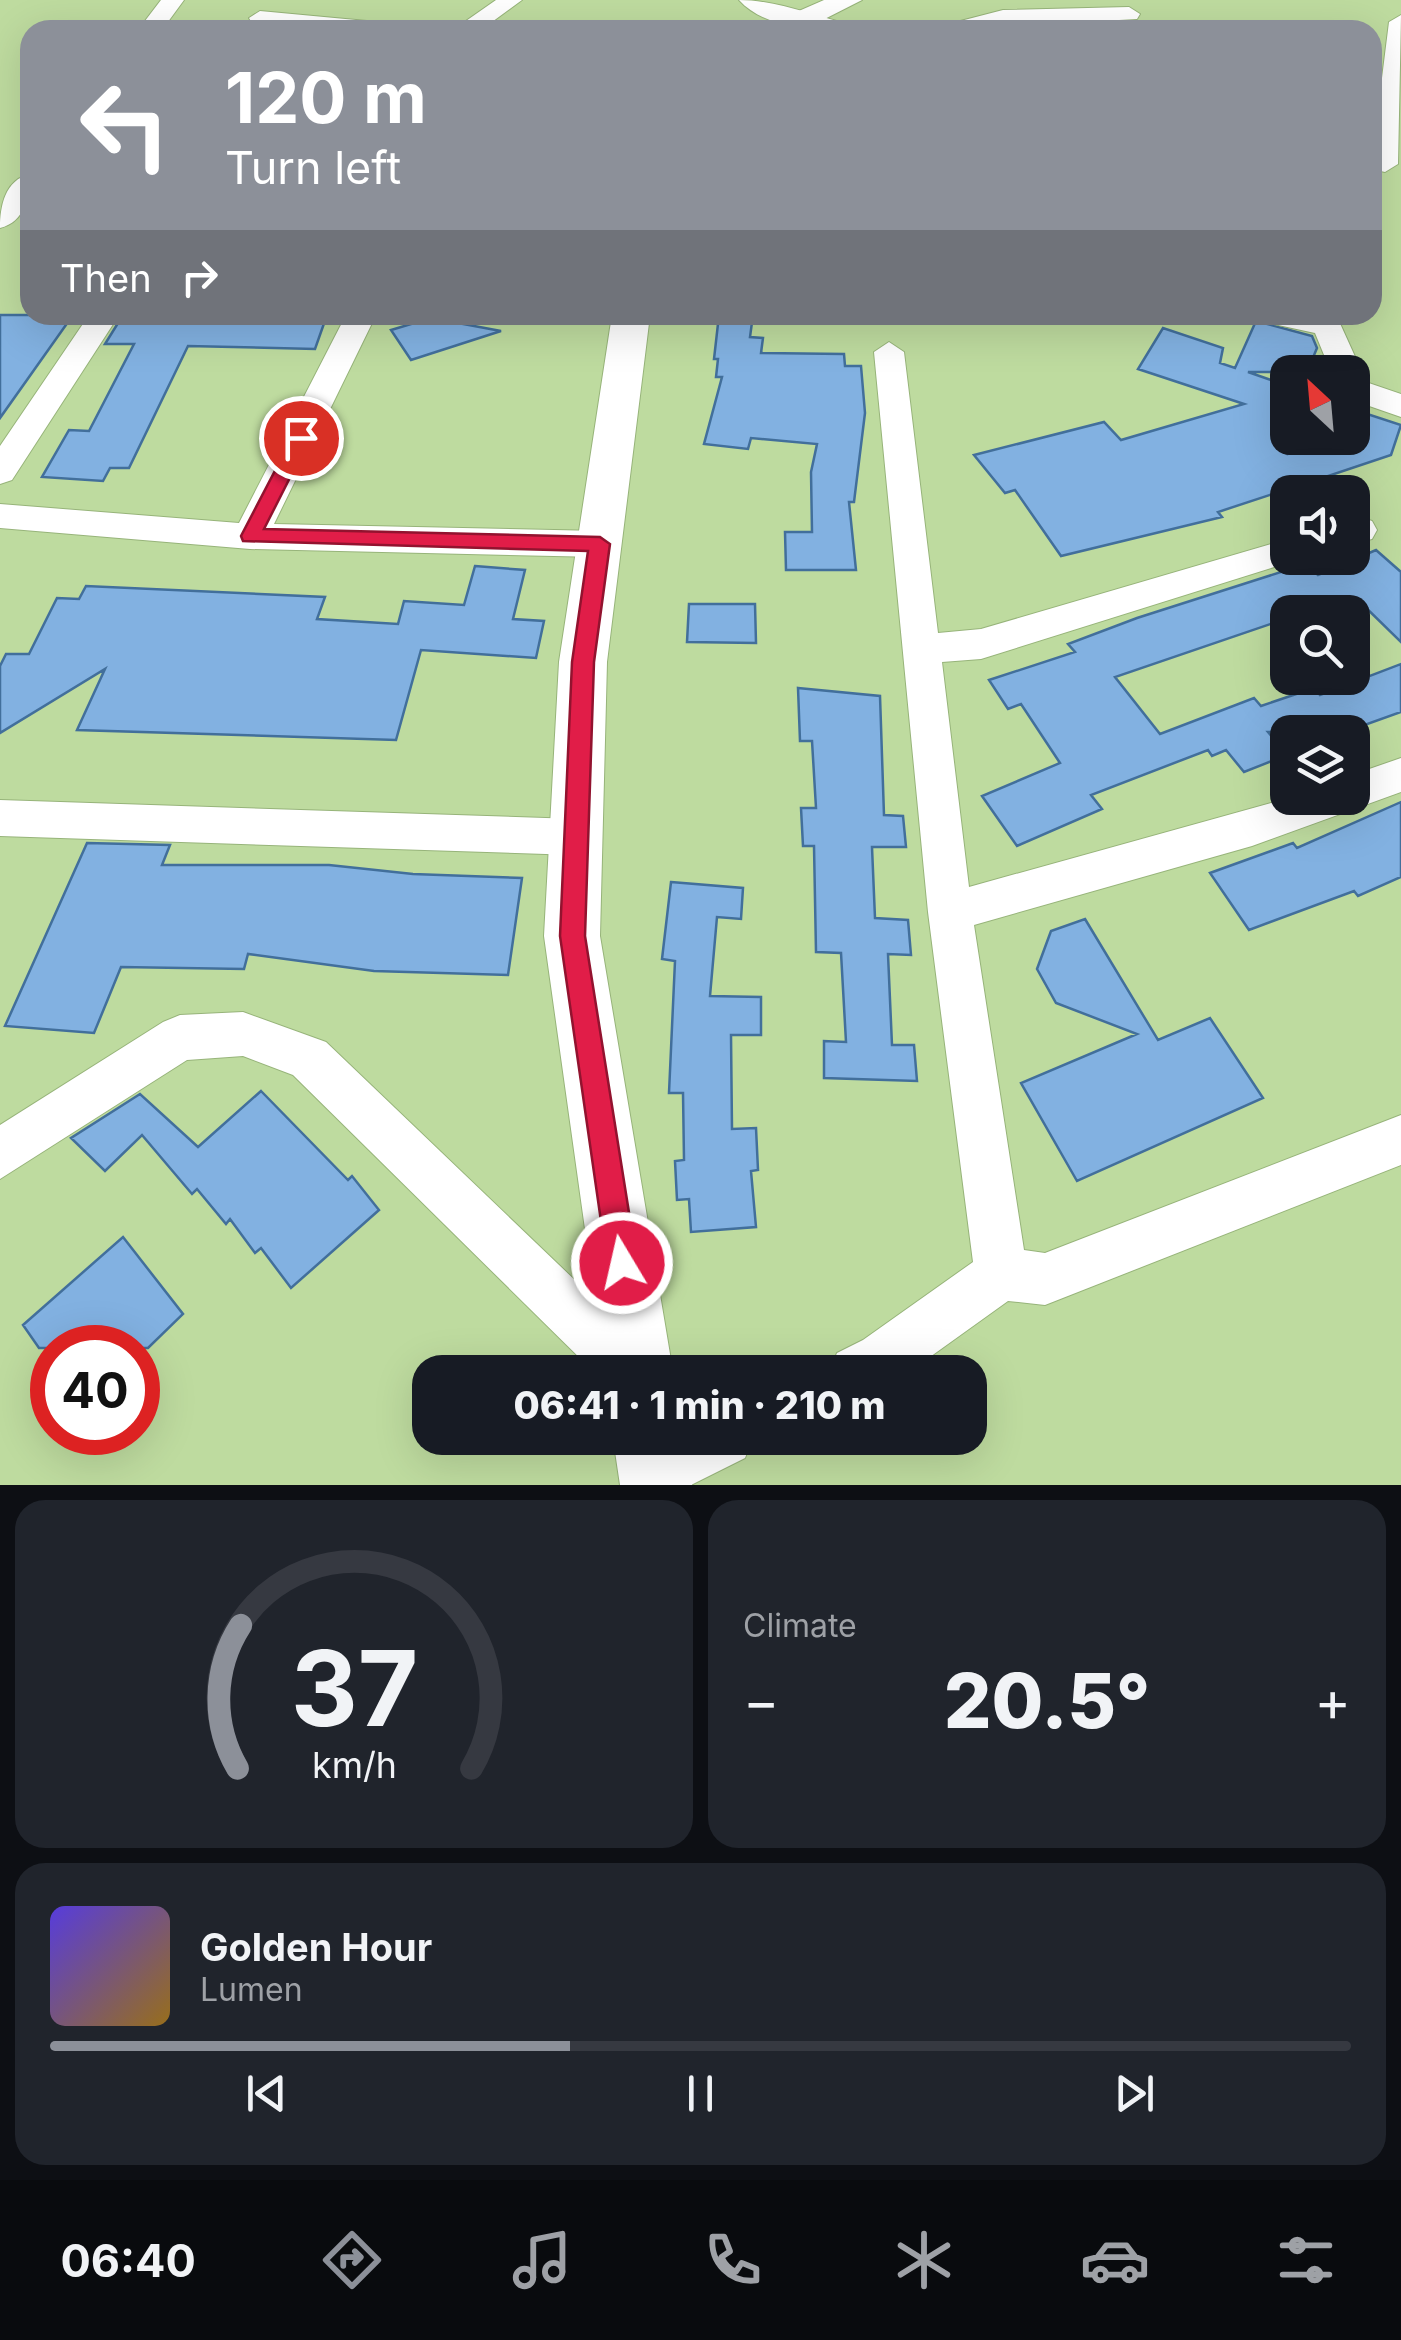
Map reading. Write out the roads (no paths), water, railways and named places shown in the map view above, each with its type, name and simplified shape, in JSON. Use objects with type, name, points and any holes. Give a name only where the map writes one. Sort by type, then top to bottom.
[{"type":"street","points":[[158,20],[173,0]]},
{"type":"street","points":[[480,20],[511,0]]},
{"type":"street","points":[[750,0],[782,20]]},
{"type":"street","points":[[802,20],[848,0]]},
{"type":"street","points":[[991,20],[1129,14]]},
{"type":"street","points":[[261,16],[297,20]]},
{"type":"street","points":[[1386,164],[1401,22]]},
{"type":"street","points":[[0,220],[20,195]]},
{"type":"street","points":[[0,472],[97,325]]},
{"type":"street","points":[[250,536],[355,325]]},
{"type":"street","points":[[631,325],[583,662],[572,936],[633,1355]]},
{"type":"street","points":[[1322,325],[1327,326],[1339,355]]},
{"type":"street","points":[[888,352],[950,912],[1002,1274]]},
{"type":"street","points":[[1370,395],[1401,406]]},
{"type":"street","points":[[0,516],[250,536],[600,544]]},
{"type":"street","points":[[923,649],[981,644],[1270,557]]},
{"type":"street","points":[[1370,786],[1401,775]]},
{"type":"street","points":[[950,912],[1289,815]]},
{"type":"street","points":[[0,818],[576,837]]},
{"type":"street","points":[[0,1154],[180,1038],[242,1034],[309,1058],[617,1355]]},
{"type":"street","points":[[889,1355],[1002,1274],[1046,1280],[1401,1140]]},
{"type":"street","points":[[653,1465],[680,1455]]}]
